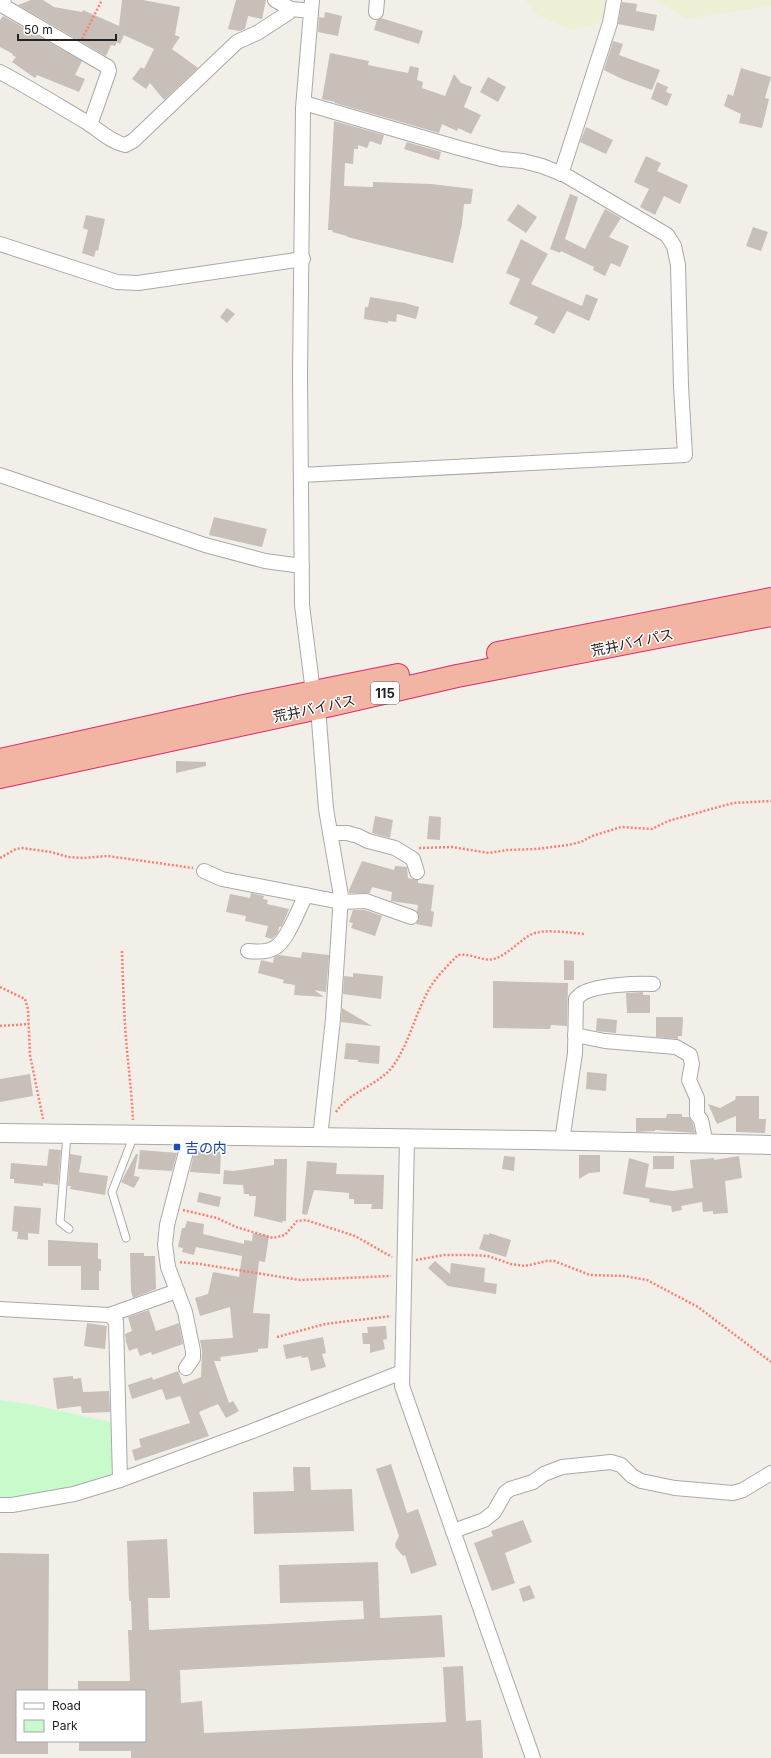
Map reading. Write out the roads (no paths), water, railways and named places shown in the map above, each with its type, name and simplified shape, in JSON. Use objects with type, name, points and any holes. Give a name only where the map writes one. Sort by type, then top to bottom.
[{"type":"highway","name":"荒井バイパス","points":[[0,777],[315,700],[622,628],[771,599]]},
{"type":"highway","name":"荒井バイパス","points":[[0,760],[315,700],[457,676],[771,615]]},
{"type":"street","points":[[2,0],[5,7],[108,67],[109,71],[90,125]]},
{"type":"street","points":[[275,0],[291,9],[312,5],[304,103],[300,376],[302,605],[315,700],[326,809],[341,902],[333,1019],[321,1132]]},
{"type":"street","points":[[561,174],[610,23],[614,0]]},
{"type":"street","points":[[0,72],[24,84],[90,125],[117,144],[125,146],[237,42],[257,33],[288,14],[291,9]]},
{"type":"street","points":[[301,475],[685,455],[681,386],[678,265],[674,246],[667,235],[561,174],[542,166],[523,161],[501,159],[304,103]]},
{"type":"street","points":[[0,244],[117,282],[138,284],[302,259]]},
{"type":"street","points":[[0,475],[205,545],[265,561],[302,566]]},
{"type":"street","points":[[330,832],[346,833],[358,836],[368,841],[395,848],[413,859],[417,872]]},
{"type":"street","points":[[204,871],[222,879],[341,902],[366,901],[411,916]]},
{"type":"street","points":[[248,951],[256,952],[276,947],[284,939],[306,895]]},
{"type":"street","points":[[562,1141],[575,1053],[576,999],[582,993],[598,988],[639,983],[653,984]]},
{"type":"street","points":[[575,1035],[605,1041],[676,1046],[690,1055],[692,1064],[689,1080],[697,1098],[697,1115],[701,1120],[706,1144]]},
{"type":"street","points":[[0,1133],[190,1136],[321,1132],[407,1138],[771,1145]]},
{"type":"street","points":[[186,1368],[193,1358],[193,1351],[185,1312],[167,1262],[165,1245],[166,1224],[190,1136]]},
{"type":"street","points":[[407,1138],[402,1386],[532,1758]]},
{"type":"street","points":[[0,1309],[109,1315],[177,1292]]},
{"type":"street","points":[[109,1315],[116,1321],[117,1327],[120,1480]]},
{"type":"street","points":[[0,1505],[12,1505],[74,1494],[120,1480],[228,1440],[402,1372]]},
{"type":"street","points":[[453,1531],[484,1520],[494,1512],[505,1493],[510,1489],[533,1482],[544,1474],[562,1467],[611,1462],[621,1466],[632,1476],[641,1481],[675,1488],[733,1493],[743,1490],[771,1472]]},
{"type":"lane","points":[[67,1135],[60,1222],[69,1230]]},
{"type":"lane","points":[[126,1238],[112,1192],[134,1135]]},
{"type":"place","name":"吉の内","points":[[177,1147]]}]
